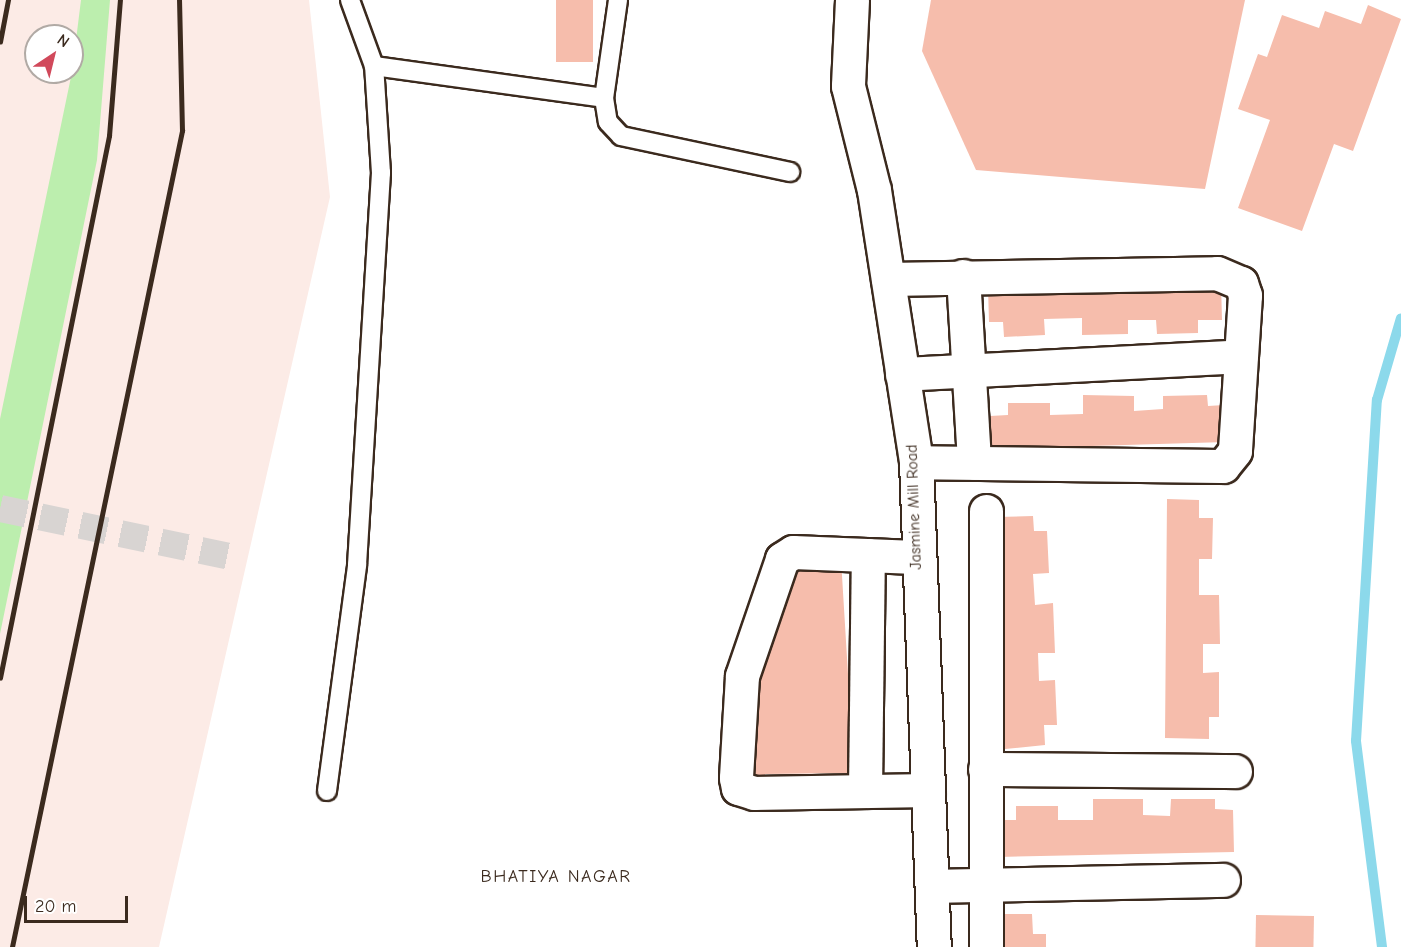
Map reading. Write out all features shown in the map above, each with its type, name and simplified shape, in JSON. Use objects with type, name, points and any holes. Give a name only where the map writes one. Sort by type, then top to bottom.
[{"type":"street","name":"Jasmine Mill Road","points":[[852,0],[848,86],[874,190],[916,462],[915,557],[934,886],[934,947]]},
{"type":"street","points":[[888,279],[963,276],[1231,276],[1245,295],[1235,451],[1223,466],[916,462]]},
{"type":"street","points":[[963,276],[974,464]]},
{"type":"street","points":[[902,374],[1241,356]]},
{"type":"street","points":[[986,511],[986,947]]},
{"type":"street","points":[[915,557],[793,552],[782,559],[742,676],[736,778],[738,788],[754,793],[928,790]]},
{"type":"street","points":[[865,791],[868,555]]},
{"type":"street","points":[[985,769],[1235,771]]},
{"type":"street","points":[[934,886],[1222,880]]},
{"type":"lane","points":[[327,791],[358,554],[381,173],[374,66],[350,0]]},
{"type":"lane","points":[[618,0],[604,98],[608,122],[637,143],[790,172]]},
{"type":"lane","points":[[374,66],[604,98]]},
{"type":"shaded area","points":[[0,0],[309,0],[330,197],[159,947],[0,947]]},
{"type":"green space","points":[[81,0],[110,0],[97,160],[0,634],[0,419],[70,84],[84,84],[84,24],[78,24]]},
{"type":"building","points":[[556,0],[593,0],[593,62],[556,62]]},
{"type":"building","points":[[931,0],[1245,0],[1205,189],[976,170],[922,51]]},
{"type":"building","points":[[1368,5],[1401,19],[1353,151],[1334,144],[1302,231],[1238,208],[1270,120],[1238,109],[1258,54],[1267,57],[1282,15],[1319,28],[1325,11],[1361,24]]},
{"type":"building","points":[[1221,282],[1222,320],[1198,320],[1198,333],[1157,334],[1156,320],[1128,320],[1128,334],[1082,335],[1082,318],[1044,319],[1045,335],[1004,337],[1003,322],[989,322],[988,288]]},
{"type":"building","points":[[1083,395],[1134,396],[1134,411],[1163,409],[1163,396],[1207,395],[1208,406],[1224,405],[1226,442],[990,449],[990,416],[1008,415],[1008,403],[1050,403],[1050,415],[1083,414]]},
{"type":"building","points":[[1167,499],[1199,500],[1199,518],[1213,518],[1212,559],[1199,559],[1199,595],[1219,595],[1220,644],[1203,644],[1203,673],[1219,672],[1219,717],[1209,717],[1209,739],[1165,738]]},
{"type":"building","points":[[1033,516],[1034,531],[1047,531],[1049,573],[1033,574],[1035,605],[1053,603],[1055,653],[1038,653],[1039,681],[1055,680],[1057,725],[1044,725],[1045,745],[1005,749],[996,517]]},
{"type":"building","points":[[841,559],[854,773],[765,774],[765,782],[744,781],[756,683],[790,560]]},
{"type":"building","points":[[1093,799],[1143,799],[1143,815],[1170,816],[1171,799],[1215,799],[1215,809],[1233,810],[1234,852],[998,857],[998,820],[1016,820],[1016,806],[1058,806],[1058,820],[1093,820]]},
{"type":"building","points":[[994,914],[1032,914],[1033,934],[1046,934],[1046,947],[994,947]]},
{"type":"building","points":[[1256,915],[1314,916],[1313,947],[1255,947]]},
{"type":"waterway","points":[[1382,947],[1356,741],[1377,400],[1401,318]]},
{"type":"tunnel","points":[[0,508],[239,558]]},
{"type":"railway","points":[[0,42],[8,0]]},
{"type":"railway","points":[[0,678],[109,136],[120,0]]},
{"type":"railway","points":[[12,947],[182,131],[179,0]]},
{"type":"district","name":"BHATIYA NAGAR","points":[[556,877]]}]
